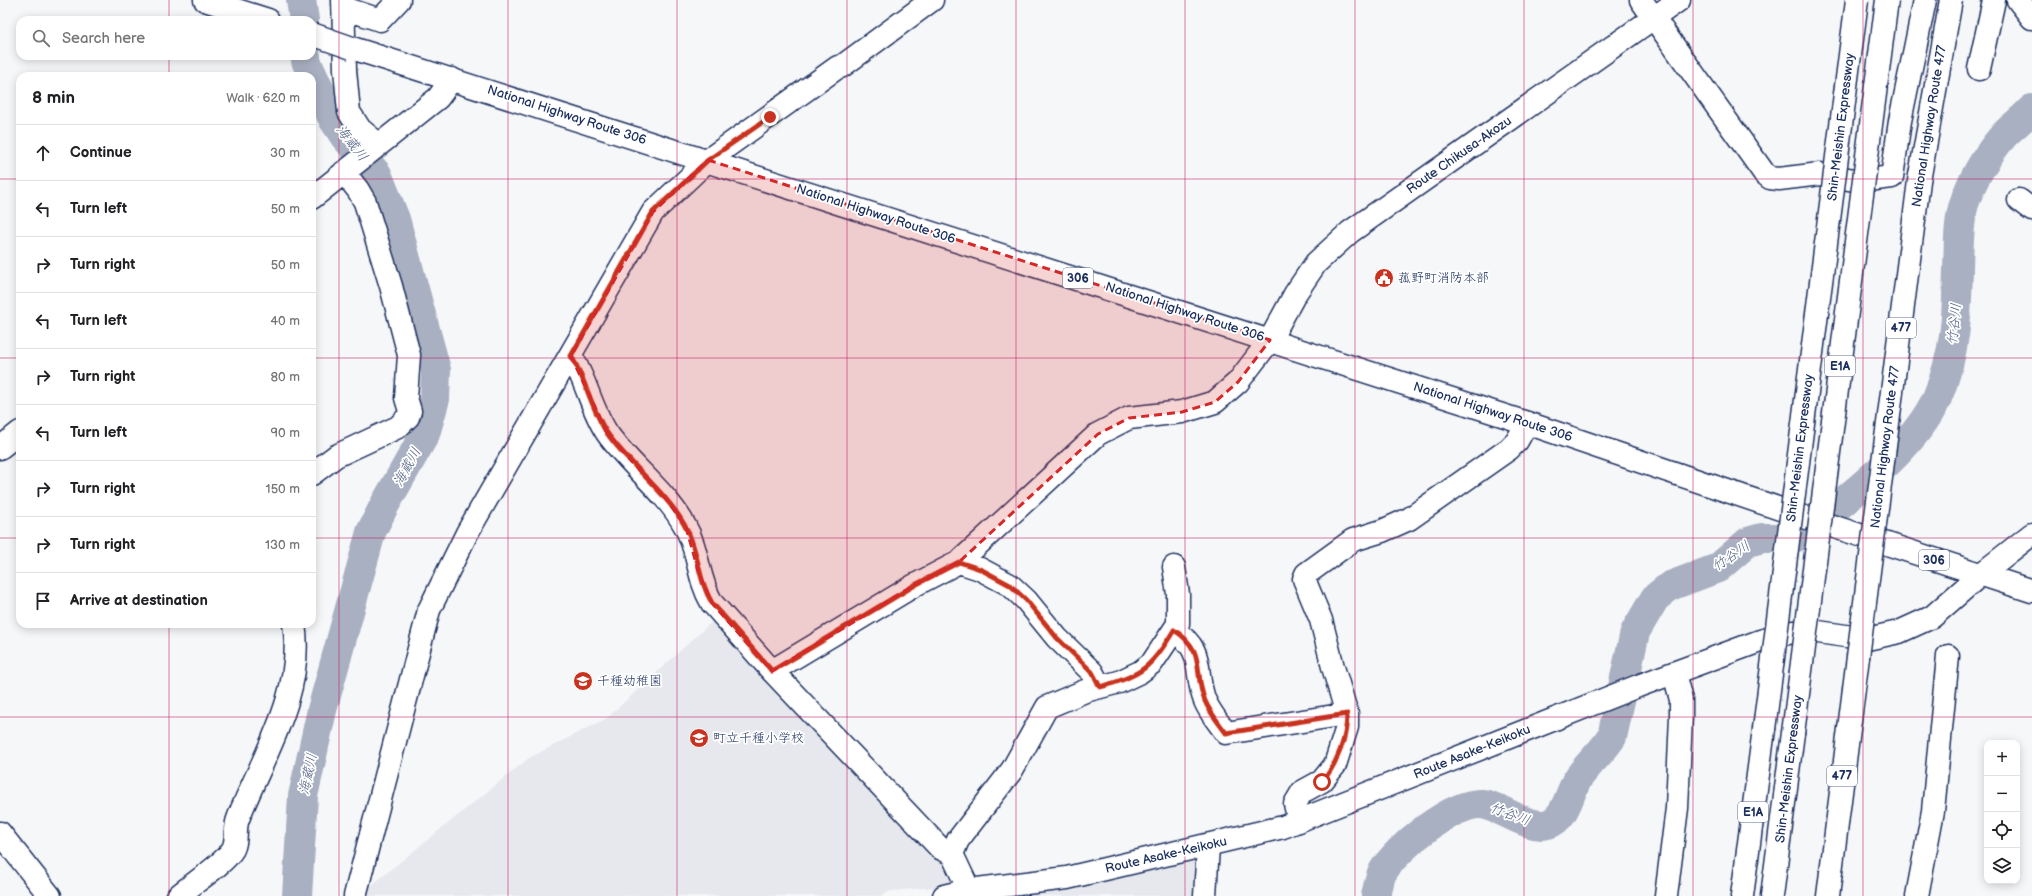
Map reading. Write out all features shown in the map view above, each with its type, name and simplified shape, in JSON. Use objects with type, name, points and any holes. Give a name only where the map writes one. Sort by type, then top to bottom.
[{"type":"main road","points":[[205,0],[255,16]]},
{"type":"main road","points":[[376,146],[360,129],[349,112],[345,70],[344,4],[380,20],[399,0]]},
{"type":"main road","points":[[355,896],[389,768],[428,610],[467,533],[571,356],[653,212],[708,160],[838,67],[841,67],[932,0]]},
{"type":"main road","points":[[1640,0],[1764,173],[1770,178],[1779,179],[1820,174],[1860,181],[1892,177],[1903,107],[1925,0]]},
{"type":"main road","name":"Route Chikusa-Akozu","points":[[772,671],[915,585],[959,562],[1098,434],[1129,418],[1182,412],[1215,402],[1238,382],[1270,340],[1295,294],[1316,263],[1350,232],[1679,0]]},
{"type":"main road","name":"Shin-Meishin Expressway","points":[[1742,896],[1857,0]]},
{"type":"main road","name":"Shin-Meishin Expressway","points":[[1772,896],[1887,0]]},
{"type":"main road","name":"National Highway Route 477","points":[[1828,896],[1919,181],[1951,0]]},
{"type":"main road","points":[[1979,68],[1994,0]]},
{"type":"main road","points":[[2018,0],[2032,18]]},
{"type":"main road","name":"National Highway Route 306","points":[[316,35],[1527,423],[1837,528],[2032,591]]},
{"type":"main road","points":[[316,195],[438,98],[452,79]]},
{"type":"main road","points":[[316,471],[336,456],[398,427],[408,418],[410,411],[406,398],[409,355],[391,286],[365,202],[347,170]]},
{"type":"main road","points":[[571,356],[577,366],[591,403],[607,433],[667,500],[686,527],[692,542],[699,574],[705,592],[712,603],[772,671],[940,848],[952,854],[969,890]]},
{"type":"main road","points":[[1299,821],[1295,804],[1302,792],[1322,782],[1335,765],[1347,727],[1347,714],[1315,602],[1304,579],[1306,574],[1353,540],[1382,531],[1409,519],[1509,449],[1517,441],[1527,423]]},
{"type":"main road","points":[[0,448],[16,435]]},
{"type":"main road","name":"Route Asake-Keikoku","points":[[944,896],[969,890],[997,891],[1067,878],[1208,846],[1283,827],[1638,686],[1760,640],[1792,632],[1818,632],[1867,639],[1899,632],[1932,617],[1980,575],[2032,534]]},
{"type":"main road","points":[[959,562],[980,569],[1010,585],[1026,600],[1057,638],[1092,672],[1100,687]]},
{"type":"main road","points":[[952,854],[958,840],[1012,770],[1047,707],[1100,687],[1119,682],[1146,668],[1162,651],[1178,624],[1178,594],[1174,567]]},
{"type":"main road","points":[[178,896],[227,856],[236,843],[237,821],[280,723],[288,697],[294,670],[296,648],[294,628]]},
{"type":"main road","points":[[1174,630],[1183,636],[1192,647],[1198,660],[1206,702],[1226,733],[1347,714]]},
{"type":"main road","points":[[1917,896],[1933,811],[1948,656]]},
{"type":"main road","points":[[1666,896],[1677,808],[1682,700],[1674,673]]},
{"type":"main road","points":[[0,833],[50,896]]},
{"type":"main road","points":[[1205,896],[1208,846]]},
{"type":"highlighted area","points":[[708,160],[1270,340],[1238,382],[1215,402],[1182,412],[1129,418],[1098,434],[959,562],[915,585],[772,671],[712,603],[699,574],[686,527],[667,500],[607,433],[571,356],[653,212]]},
{"type":"shaded area","name":"町立千種小学校","points":[[716,618],[948,863],[958,881],[936,887],[891,891],[880,896],[366,896],[368,888],[529,758],[607,718]]},
{"type":"shaded area","points":[[1193,860],[1198,869],[1196,896],[1023,896]]},
{"type":"waterway","name":"海蔵川","points":[[301,0],[303,16]]},
{"type":"waterway","name":"海蔵川","points":[[306,60],[311,72]]},
{"type":"waterway","name":"海蔵川","points":[[297,896],[303,796],[322,710],[371,532],[425,434],[435,399],[436,370],[395,219],[377,174],[345,137],[333,119],[316,82]]},
{"type":"waterway","name":"竹谷川","points":[[1376,896],[1382,873],[1399,851],[1426,828],[1456,810],[1470,805],[1482,804],[1498,809],[1532,824],[1548,824],[1554,821],[1564,810],[1579,777],[1612,737],[1635,632],[1655,598],[1670,586],[1718,568],[1748,542],[1762,538],[1794,538],[1807,532],[1879,471],[1913,435],[1927,417],[1937,398],[1952,349],[1956,318],[1960,227],[1962,212],[1967,195],[1981,167],[1993,149],[2005,134],[2032,109]]},
{"type":"place","name":"菰野町消防本部","points":[[1384,278]]},
{"type":"place","name":"千種幼稚園","points":[[583,681]]},
{"type":"place","name":"町立千種小学校","points":[[699,738]]},
{"type":"route","points":[[770,117],[708,160],[673,191],[653,212],[571,356],[577,366],[591,403],[607,433],[667,500],[686,527],[692,542],[699,574],[705,592],[712,603],[772,671],[915,585],[959,562],[980,569],[1010,585],[1026,600],[1070,652],[1092,672],[1100,687],[1119,682],[1140,672],[1152,663],[1162,651],[1174,630],[1183,636],[1192,647],[1198,660],[1203,694],[1206,702],[1226,733],[1347,714],[1347,727],[1335,765],[1322,782]]}]
